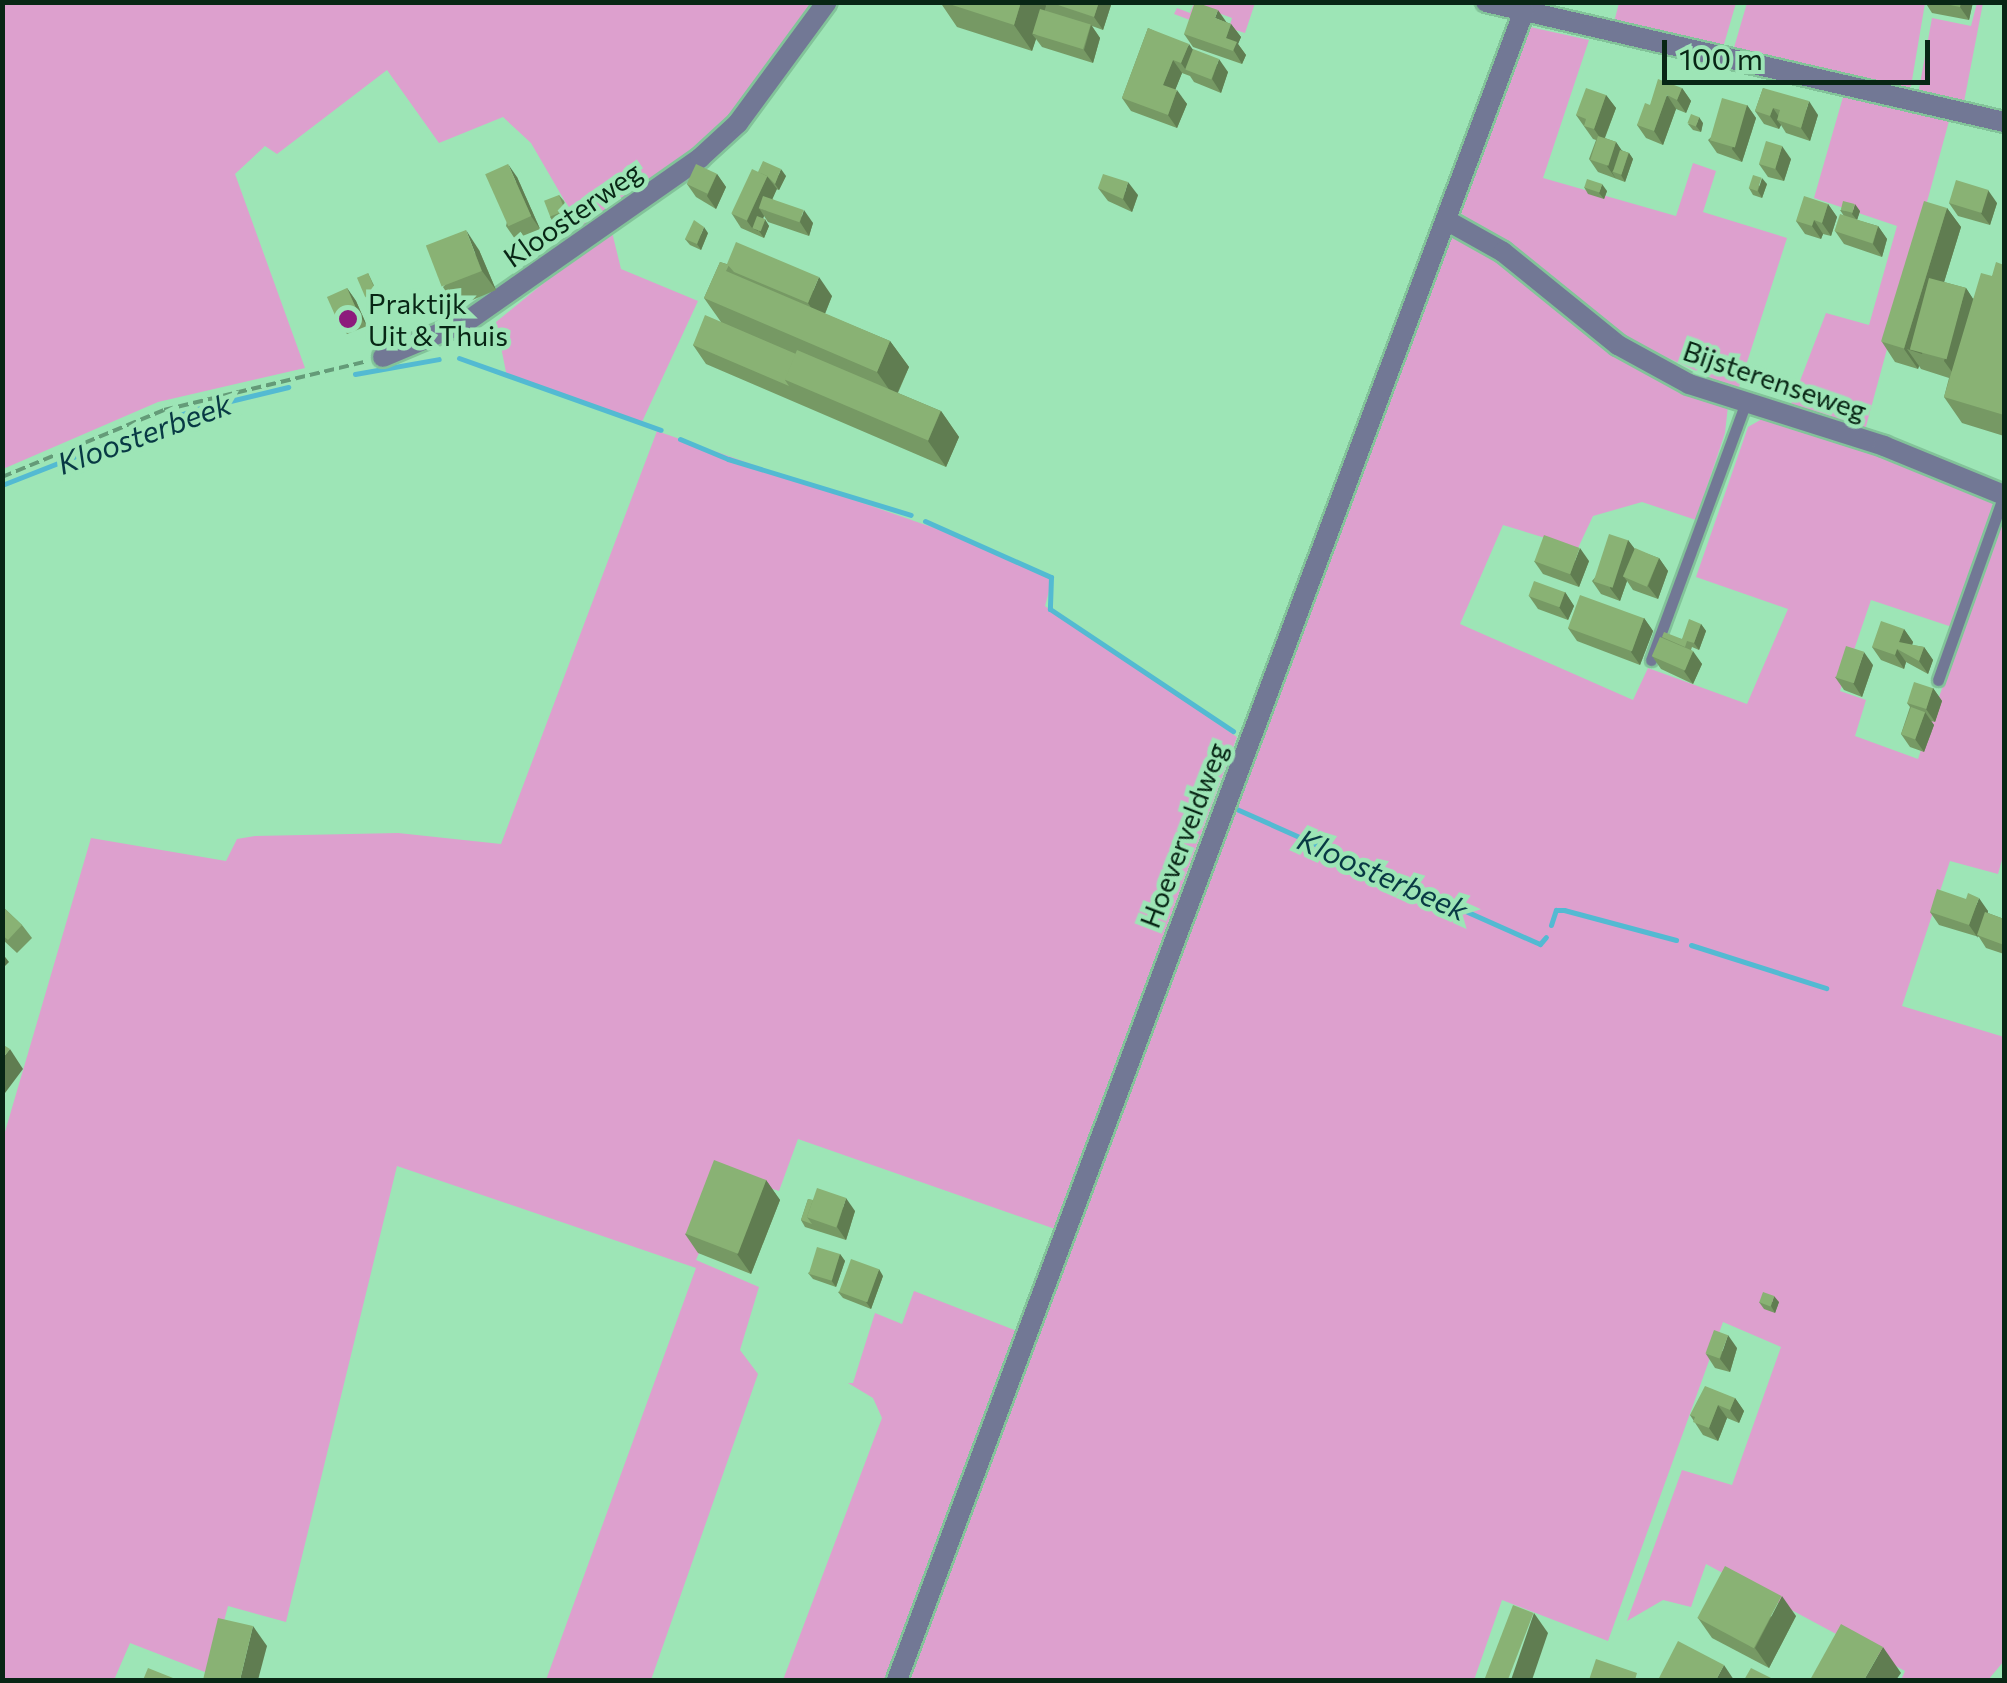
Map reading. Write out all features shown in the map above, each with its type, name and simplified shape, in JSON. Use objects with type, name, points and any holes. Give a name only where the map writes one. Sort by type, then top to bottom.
[{"type":"street","name":"Kloosterweg","points":[[383,357],[466,322],[700,158],[738,122],[827,2]]},
{"type":"street","points":[[1486,2],[2004,122]]},
{"type":"street","name":"Hoeverveldweg","points":[[898,1680],[1524,11]]},
{"type":"street","name":"Bijsterenseweg","points":[[1446,220],[1503,252],[1618,345],[1689,384],[1884,446],[2004,495]]},
{"type":"lane","points":[[1651,660],[1745,404]]},
{"type":"lane","points":[[1938,680],[2004,495]]},
{"type":"path","points":[[2,477],[164,410],[383,357]]},
{"type":"shaded area","points":[[3,3],[816,3],[737,120],[581,229],[531,143],[503,117],[439,143],[387,70],[277,154],[265,146],[235,174],[305,368],[158,402],[3,469]]},
{"type":"shaded area","points":[[1194,3],[1255,3],[1245,33],[1229,28],[1232,18],[1205,8],[1198,23],[1174,14],[1177,8],[1190,13]]},
{"type":"shaded area","points":[[1619,3],[1736,3],[1722,51],[1613,26]]},
{"type":"shaded area","points":[[1747,3],[1925,3],[1911,86],[1904,92],[1733,51]]},
{"type":"shaded area","points":[[1977,3],[1983,3],[1963,107],[1923,96],[1919,89],[1932,18],[1971,26]]},
{"type":"shaded area","points":[[1530,27],[1589,40],[1543,178],[1676,216],[1693,163],[1716,171],[1703,212],[1787,238],[1738,390],[1620,336],[1540,268],[1459,212]]},
{"type":"shaded area","points":[[1843,97],[1949,121],[1865,430],[1790,407],[1826,313],[1869,325],[1897,226],[1814,198]]},
{"type":"shaded area","points":[[611,228],[621,269],[698,301],[641,424],[507,377],[496,322]]},
{"type":"shaded area","points":[[1448,234],[1457,234],[1489,252],[1598,342],[1639,366],[1728,406],[1725,433],[1696,520],[1642,502],[1593,516],[1578,548],[1503,525],[1460,624],[1633,700],[1648,668],[1747,704],[1788,609],[1696,577],[1748,427],[1762,419],[1898,463],[1994,501],[1952,627],[1871,600],[1840,691],[1866,700],[1855,736],[1918,759],[2004,506],[2004,853],[1998,874],[1950,861],[1902,1006],[2004,1037],[2004,1661],[1988,1680],[1901,1680],[1905,1671],[1706,1564],[1691,1607],[1663,1600],[1627,1621],[1682,1470],[1732,1485],[1781,1347],[1723,1322],[1608,1641],[1502,1600],[1474,1680],[906,1680]]},
{"type":"shaded area","points":[[657,431],[960,537],[1052,580],[1045,606],[1237,737],[1055,1229],[798,1139],[779,1191],[732,1176],[696,1260],[759,1287],[740,1350],[758,1374],[651,1680],[546,1680],[696,1268],[397,1166],[286,1622],[228,1606],[210,1674],[130,1643],[114,1680],[3,1680],[2,1142],[91,838],[226,861],[237,839],[255,836],[398,833],[501,844]]},
{"type":"shaded area","points":[[914,1291],[1017,1331],[890,1680],[783,1680],[882,1418],[873,1398],[848,1383],[853,1383],[875,1313],[902,1324]]},
{"type":"building","points":[[943,2],[1021,2],[1014,25]]},
{"type":"building","points":[[1049,2],[1099,2],[1094,17]]},
{"type":"building","points":[[1195,2],[1218,10],[1215,18],[1231,24],[1226,38],[1237,42],[1233,51],[1184,34]]},
{"type":"building","points":[[1040,9],[1091,24],[1083,49],[1032,34]]},
{"type":"building","points":[[1148,28],[1189,44],[1181,63],[1173,60],[1163,85],[1177,90],[1168,115],[1122,98]]},
{"type":"building","points":[[1193,49],[1219,59],[1211,80],[1185,70]]},
{"type":"building","points":[[1658,79],[1682,88],[1677,100],[1667,95],[1654,131],[1637,125],[1645,103],[1650,105]]},
{"type":"building","points":[[1586,88],[1606,95],[1594,129],[1584,126],[1586,119],[1576,115]]},
{"type":"building","points":[[1763,88],[1809,101],[1801,128],[1777,120],[1780,110],[1773,108],[1770,116],[1755,111]]},
{"type":"building","points":[[1722,98],[1747,105],[1735,147],[1710,140]]},
{"type":"building","points":[[1691,114],[1699,117],[1696,127],[1687,123]]},
{"type":"building","points":[[1598,136],[1616,142],[1608,166],[1590,160]]},
{"type":"building","points":[[1766,141],[1782,146],[1775,169],[1759,164]]},
{"type":"building","points":[[1620,150],[1629,153],[1621,175],[1613,172]]},
{"type":"building","points":[[763,161],[781,169],[775,184],[758,172]]},
{"type":"building","points":[[508,164],[531,216],[508,226],[485,174]]},
{"type":"building","points":[[696,164],[717,174],[708,194],[687,184]]},
{"type":"building","points":[[752,169],[767,176],[747,221],[731,213]]},
{"type":"building","points":[[1103,174],[1128,182],[1123,199],[1098,188]]},
{"type":"building","points":[[1753,175],[1762,178],[1757,191],[1749,188]]},
{"type":"building","points":[[1587,179],[1602,184],[1599,193],[1584,188]]},
{"type":"building","points":[[1956,180],[1989,190],[1981,213],[1949,203]]},
{"type":"building","points":[[559,195],[565,211],[550,217],[544,201]]},
{"type":"building","points":[[763,196],[804,210],[799,222],[759,208]]},
{"type":"building","points":[[1804,196],[1828,204],[1822,223],[1814,220],[1812,226],[1796,221]]},
{"type":"building","points":[[1843,201],[1855,204],[1852,213],[1841,210]]},
{"type":"building","points":[[1924,201],[1947,208],[1904,349],[1881,342]]},
{"type":"building","points":[[1840,214],[1878,226],[1872,243],[1834,231]]},
{"type":"building","points":[[757,216],[765,219],[761,231],[752,228]]},
{"type":"building","points":[[694,220],[704,227],[697,244],[685,239]]},
{"type":"building","points":[[466,230],[482,271],[442,286],[426,245]]},
{"type":"building","points":[[736,242],[819,277],[808,303],[734,272],[727,264]]},
{"type":"building","points":[[720,262],[729,265],[726,271],[890,341],[877,372],[704,298]]},
{"type":"building","points":[[1996,262],[2004,265],[2004,415],[1944,397],[1981,273],[1992,276]]},
{"type":"building","points":[[368,273],[377,294],[366,299],[357,278]]},
{"type":"building","points":[[1929,278],[1966,288],[1947,359],[1910,349]]},
{"type":"building","points":[[347,288],[358,313],[338,322],[327,297]]},
{"type":"building","points":[[705,315],[796,354],[785,380],[789,386],[693,345]]},
{"type":"building","points":[[797,350],[941,411],[928,440],[784,379]]},
{"type":"building","points":[[1609,534],[1628,540],[1613,588],[1594,582]]},
{"type":"building","points":[[1544,535],[1580,548],[1570,574],[1534,561]]},
{"type":"building","points":[[1635,548],[1659,558],[1647,587],[1623,577]]},
{"type":"building","points":[[1534,581],[1565,592],[1560,607],[1529,596]]},
{"type":"building","points":[[1580,595],[1644,618],[1632,651],[1568,628]]},
{"type":"building","points":[[1689,619],[1701,624],[1694,643],[1687,641],[1685,647],[1662,637],[1664,632],[1682,639]]},
{"type":"building","points":[[1881,621],[1904,629],[1899,642],[1924,647],[1919,661],[1897,649],[1895,655],[1872,647]]},
{"type":"building","points":[[1660,637],[1693,651],[1685,670],[1652,656]]},
{"type":"building","points":[[1846,646],[1864,652],[1854,683],[1836,677]]},
{"type":"building","points":[[1914,682],[1933,688],[1926,709],[1907,703]]},
{"type":"building","points":[[1911,707],[1925,712],[1915,739],[1901,734]]},
{"type":"building","points":[[1937,889],[1966,899],[1968,893],[1979,898],[1969,925],[1930,912]]},
{"type":"building","points":[[2,906],[22,925],[8,940],[2,935]]},
{"type":"building","points":[[1985,912],[2004,919],[2004,945],[1977,935]]},
{"type":"building","points":[[714,1160],[766,1180],[738,1254],[686,1234]]},
{"type":"building","points":[[817,1188],[846,1198],[836,1227],[807,1217]]},
{"type":"building","points":[[808,1199],[813,1200],[807,1217],[812,1224],[801,1220]]},
{"type":"building","points":[[817,1247],[840,1254],[832,1281],[809,1274]]},
{"type":"building","points":[[851,1259],[879,1269],[867,1302],[839,1292]]},
{"type":"building","points":[[1763,1292],[1774,1296],[1771,1306],[1759,1302]]},
{"type":"building","points":[[1714,1330],[1728,1335],[1720,1359],[1705,1353]]},
{"type":"building","points":[[1705,1386],[1735,1398],[1730,1410],[1718,1405],[1709,1428],[1693,1422],[1695,1417],[1690,1415]]},
{"type":"building","points":[[1725,1566],[1782,1596],[1754,1648],[1697,1618]]},
{"type":"building","points":[[1513,1605],[1534,1613],[1508,1680],[1485,1679]]},
{"type":"building","points":[[218,1618],[253,1626],[240,1680],[203,1680]]},
{"type":"building","points":[[1841,1624],[1883,1647],[1864,1680],[1810,1680]]},
{"type":"building","points":[[1678,1641],[1724,1665],[1716,1680],[1658,1680]]},
{"type":"building","points":[[1596,1659],[1637,1673],[1635,1680],[1589,1680]]},
{"type":"building","points":[[148,1668],[173,1678],[143,1680]]},
{"type":"building","points":[[1751,1668],[1775,1680],[1744,1680]]},
{"type":"waterway","name":"Kloosterbeek","points":[[459,358],[661,430]]},
{"type":"waterway","name":"Kloosterbeek","points":[[355,374],[439,359]]},
{"type":"waterway","name":"Kloosterbeek","points":[[2,485],[193,410],[288,387]]},
{"type":"waterway","name":"Kloosterbeek","points":[[680,439],[728,459],[911,515]]},
{"type":"waterway","name":"Kloosterbeek","points":[[925,521],[1051,577],[1050,609],[1233,731]]},
{"type":"waterway","name":"Kloosterbeek","points":[[1232,807],[1540,944],[1546,937]]},
{"type":"waterway","name":"Kloosterbeek","points":[[1551,925],[1556,910],[1564,910],[1676,940]]},
{"type":"waterway","name":"Kloosterbeek","points":[[1691,945],[1826,988]]},
{"type":"place","name":"Praktijk Uit & Thuis","points":[[348,319]]}]
